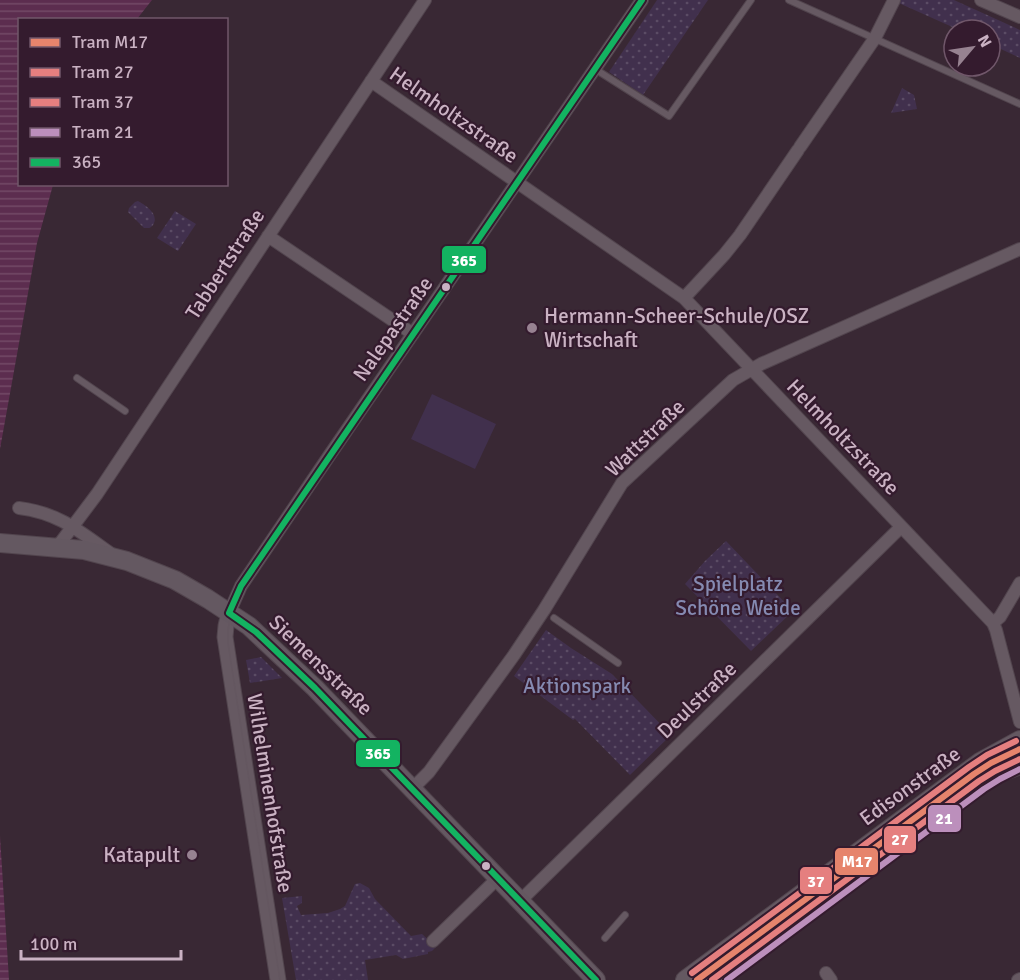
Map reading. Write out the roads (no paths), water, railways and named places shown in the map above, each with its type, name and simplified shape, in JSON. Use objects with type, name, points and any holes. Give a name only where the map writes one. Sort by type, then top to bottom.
[{"type":"main road","name":"Siemensstraße","points":[[0,543],[84,550],[116,557],[175,580],[256,632],[307,680],[595,978]]},
{"type":"main road","name":"Edisonstraße","points":[[685,980],[980,762],[1020,740]]},
{"type":"main road","name":"Edisonstraße","points":[[713,980],[983,782],[1020,765]]},
{"type":"street","name":"Tabbertstraße","points":[[55,547],[73,527],[98,492],[424,0]]},
{"type":"street","name":"Nalepastraße","points":[[229,613],[241,586],[642,0]]},
{"type":"street","points":[[684,298],[740,235],[875,38],[894,0]]},
{"type":"street","points":[[981,0],[1020,17]]},
{"type":"street","name":"Helmholtzstraße","points":[[371,81],[684,298],[993,623],[1020,722]]},
{"type":"street","points":[[267,236],[414,334]]},
{"type":"street","name":"Wattstraße","points":[[412,789],[429,772],[514,655],[622,483],[734,380],[751,369],[1020,249]]},
{"type":"street","name":"Siemensstraße","points":[[20,508],[59,519],[116,557]]},
{"type":"street","name":"Deulstraße","points":[[520,901],[901,526]]},
{"type":"street","points":[[993,623],[1000,617],[1020,583]]},
{"type":"street","name":"Wilhelminenhofstraße","points":[[229,613],[225,637],[278,980]]},
{"type":"street","points":[[433,942],[498,878]]},
{"type":"lane","points":[[595,69],[669,116],[751,0]]},
{"type":"lane","points":[[789,0],[1020,104]]},
{"type":"lane","points":[[76,378],[125,411]]},
{"type":"lane","points":[[554,618],[618,663]]},
{"type":"lane","points":[[605,938],[625,915]]},
{"type":"tram line","points":[[280,980],[228,643],[228,630],[231,614],[246,581],[323,465]]},
{"type":"tram line","name":"37","points":[[692,973],[969,767],[1016,741]]},
{"type":"tram line","name":"M17","points":[[697,980],[974,774],[1020,749]]},
{"type":"tram line","name":"27","points":[[712,980],[979,781],[1020,759]]},
{"type":"tram line","name":"21","points":[[727,980],[984,789],[1020,769]]},
{"type":"place","name":"Hermann-Scheer-Schule/OSZ Wirtschaft","points":[[532,328]]},
{"type":"place","name":"Katapult","points":[[192,855]]},
{"type":"park label","name":"Spielplatz Schöne Weide","points":[[738,596]]},
{"type":"park label","name":"Aktionspark","points":[[577,686]]}]
